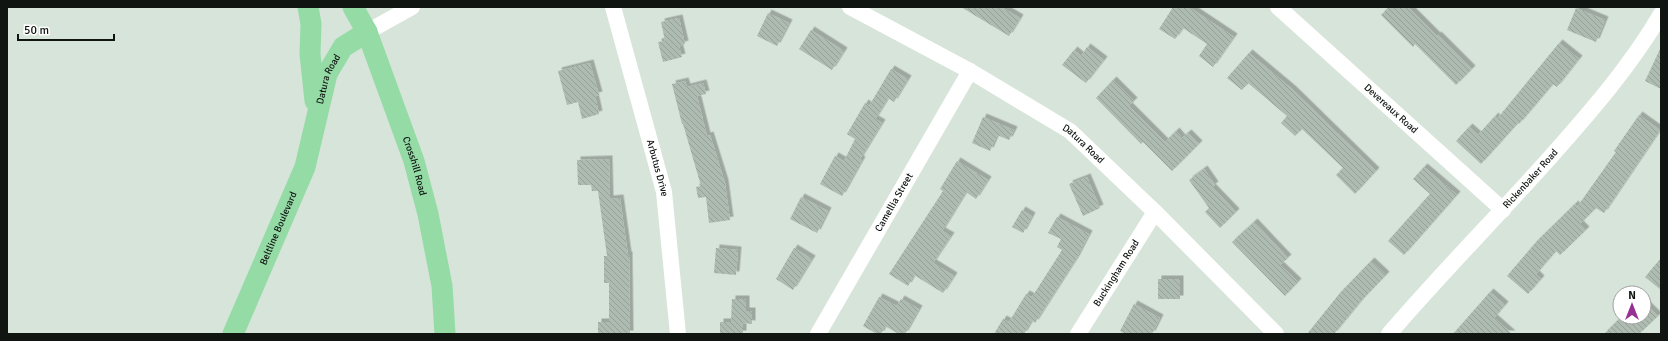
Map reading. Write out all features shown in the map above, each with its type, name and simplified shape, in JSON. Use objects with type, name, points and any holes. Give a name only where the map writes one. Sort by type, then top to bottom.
[{"type":"main road","points":[[308,7],[311,24],[310,54],[316,121]]},
{"type":"main road","name":"Crosshill Road","points":[[353,7],[367,32],[418,176],[428,214],[442,286],[445,334]]},
{"type":"main road","name":"Datura Road","points":[[316,121],[327,74],[343,47],[367,32]]},
{"type":"main road","name":"Beltline Boulevard","points":[[233,334],[305,167],[316,121]]},
{"type":"street","name":"Datura Road","points":[[367,32],[412,7]]},
{"type":"street","name":"Arbutus Drive","points":[[613,7],[664,192],[678,334]]},
{"type":"street","name":"Datura Road","points":[[850,7],[970,71],[1070,131],[1155,212],[1276,334]]},
{"type":"street","name":"Devereaux Road","points":[[1278,7],[1503,210]]},
{"type":"street","points":[[1656,7],[1661,10]]},
{"type":"street","name":"Rickenbaker Road","points":[[1389,334],[1420,298],[1503,210],[1612,86],[1630,64],[1661,14]]},
{"type":"street","name":"Camellia Street","points":[[818,334],[970,71]]},
{"type":"street","name":"Buckingham Road","points":[[1078,334],[1155,212]]},
{"type":"building","points":[[961,7],[1001,7],[1020,18],[1009,36]]},
{"type":"building","points":[[1173,7],[1189,7],[1234,37],[1213,67],[1199,56],[1207,44],[1183,28],[1175,39],[1159,29]]},
{"type":"building","points":[[1389,7],[1408,7],[1472,69],[1456,85],[1415,44],[1413,47],[1381,15]]},
{"type":"building","points":[[1576,8],[1605,20],[1596,42],[1567,30]]},
{"type":"building","points":[[768,13],[789,23],[777,46],[757,36]]},
{"type":"building","points":[[679,18],[685,44],[679,46],[682,57],[663,62],[658,42],[665,41],[661,22]]},
{"type":"building","points":[[811,30],[844,51],[832,70],[799,49]]},
{"type":"building","points":[[1559,43],[1579,59],[1557,87],[1553,84],[1519,124],[1518,123],[1481,164],[1456,141],[1469,127],[1478,135],[1495,116],[1497,119]]},
{"type":"building","points":[[1087,47],[1104,60],[1086,83],[1062,65],[1074,50],[1081,56]]},
{"type":"building","points":[[1661,47],[1661,89],[1645,81]]},
{"type":"building","points":[[1249,53],[1292,89],[1376,171],[1355,194],[1336,175],[1343,168],[1302,129],[1295,136],[1281,123],[1287,116],[1248,83],[1242,90],[1227,78]]},
{"type":"building","points":[[590,63],[599,95],[595,96],[599,114],[582,119],[578,102],[567,105],[558,71]]},
{"type":"building","points":[[891,69],[908,79],[894,102],[888,98],[875,119],[882,123],[860,159],[862,160],[842,196],[820,184],[835,156],[844,161],[855,139],[847,134],[865,103],[869,106]]},
{"type":"building","points":[[1113,80],[1134,101],[1129,106],[1165,142],[1176,131],[1182,138],[1188,133],[1199,144],[1172,171],[1143,142],[1141,144],[1096,98]]},
{"type":"building","points":[[685,81],[687,87],[703,83],[706,94],[697,96],[707,136],[710,135],[725,183],[730,220],[709,223],[706,197],[698,198],[696,187],[701,186],[682,124],[672,84]]},
{"type":"building","points":[[1639,115],[1660,130],[1604,213],[1596,208],[1580,224],[1586,230],[1560,255],[1556,251],[1536,274],[1541,279],[1528,294],[1507,276],[1537,241],[1575,204],[1577,207],[1616,152],[1614,151]]},
{"type":"building","points":[[983,117],[1014,130],[1009,140],[997,135],[990,151],[972,143]]},
{"type":"building","points":[[609,159],[610,199],[620,198],[629,255],[630,334],[598,334],[598,322],[609,322],[609,283],[604,283],[604,256],[607,256],[598,191],[592,191],[591,185],[578,185],[577,160]]},
{"type":"building","points":[[957,161],[988,180],[976,199],[966,192],[942,231],[951,236],[933,263],[954,276],[943,293],[914,275],[908,286],[889,274],[943,191],[940,189]]},
{"type":"building","points":[[1424,167],[1457,195],[1404,255],[1388,241],[1430,194],[1413,179]]},
{"type":"building","points":[[1204,169],[1215,185],[1212,187],[1236,212],[1220,228],[1205,212],[1209,208],[1189,180]]},
{"type":"building","points":[[1087,177],[1100,208],[1083,216],[1069,184]]},
{"type":"building","points":[[801,197],[828,211],[817,233],[790,219]]},
{"type":"building","points":[[1022,210],[1032,216],[1023,233],[1012,227]]},
{"type":"building","points":[[1057,217],[1089,234],[1076,259],[1035,323],[1032,320],[1024,334],[994,334],[1003,319],[1009,322],[1026,294],[1032,297],[1062,250],[1057,247],[1061,239],[1048,233]]},
{"type":"building","points":[[1254,222],[1288,258],[1280,265],[1298,282],[1285,296],[1232,242]]},
{"type":"building","points":[[716,248],[738,250],[736,275],[714,273]]},
{"type":"building","points":[[794,248],[812,259],[793,290],[776,279]]},
{"type":"building","points":[[1661,258],[1661,290],[1645,277]]},
{"type":"building","points":[[1371,261],[1386,275],[1361,301],[1334,334],[1307,334],[1340,293]]},
{"type":"building","points":[[1158,279],[1180,279],[1180,299],[1158,299]]},
{"type":"building","points":[[1490,292],[1505,305],[1494,318],[1512,334],[1453,334]]},
{"type":"building","points":[[879,297],[897,306],[901,299],[919,309],[905,334],[899,334],[885,326],[881,334],[877,334],[863,326]]},
{"type":"building","points":[[732,299],[746,299],[746,311],[752,311],[752,324],[743,323],[743,334],[720,334],[720,322],[731,322]]},
{"type":"building","points":[[1134,304],[1160,318],[1152,334],[1126,334],[1120,331]]},
{"type":"building","points":[[1652,310],[1658,316],[1652,322]]},
{"type":"building","points":[[1613,325],[1648,325],[1639,334],[1604,334]]}]
